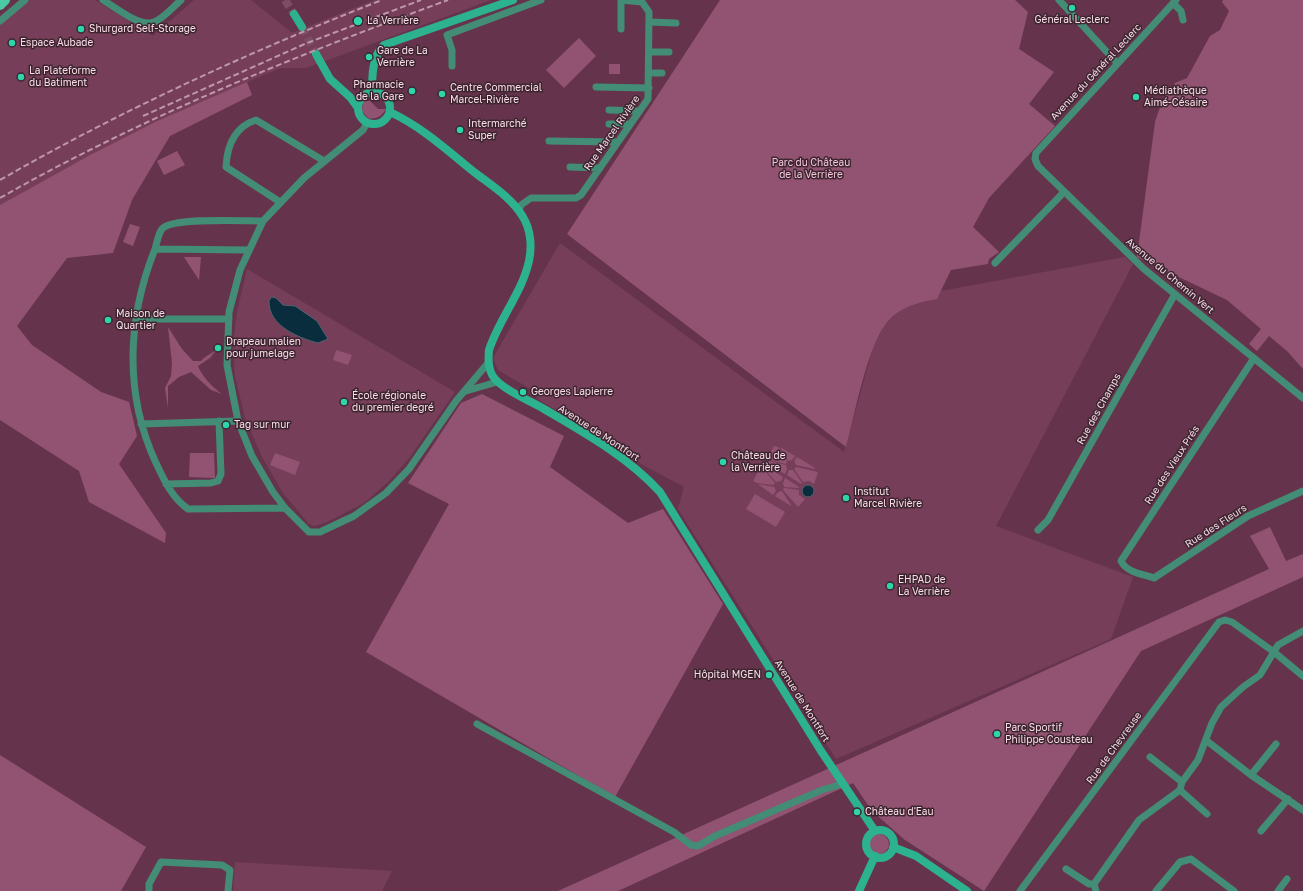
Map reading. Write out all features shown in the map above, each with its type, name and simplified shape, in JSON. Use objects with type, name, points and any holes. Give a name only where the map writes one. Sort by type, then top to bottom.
[{"type":"main road","points":[[0,5],[5,0]]},
{"type":"street","points":[[0,21],[25,0]]},
{"type":"street","points":[[103,0],[140,22],[147,24],[159,19],[181,0]]},
{"type":"street","points":[[372,92],[373,69],[381,48],[384,45],[513,0]]},
{"type":"street","points":[[446,35],[542,0]]},
{"type":"street","points":[[621,29],[621,0],[638,1],[644,4],[652,0]]},
{"type":"street","points":[[1059,0],[1117,63]]},
{"type":"street","points":[[1175,2],[1181,11],[1183,20]]},
{"type":"street","name":"Avenue du Général Leclerc","points":[[1035,159],[1036,153],[1117,63],[1175,2]]},
{"type":"street","name":"Rue Marcel Rivière","points":[[519,210],[528,200],[576,198],[581,195],[629,124],[648,99],[650,22],[649,12],[644,4]]},
{"type":"street","points":[[294,14],[302,27]]},
{"type":"street","points":[[650,22],[676,23]]},
{"type":"street","points":[[444,24],[446,35],[452,50],[452,66]]},
{"type":"street","points":[[650,52],[669,52]]},
{"type":"street","points":[[358,108],[362,97],[372,92],[378,92],[390,102],[390,112],[381,123],[377,124],[367,122],[361,116],[358,108],[350,97],[330,79],[316,54],[334,78],[353,93],[362,97]]},
{"type":"street","points":[[649,73],[662,73]]},
{"type":"street","points":[[596,87],[649,88]]},
{"type":"street","points":[[609,110],[639,111]]},
{"type":"street","points":[[390,112],[423,130],[505,196],[519,210],[529,232],[529,261],[522,283],[488,350],[488,363],[497,382],[466,391]]},
{"type":"street","points":[[280,202],[226,167],[227,151],[242,127],[256,120],[324,161]]},
{"type":"street","points":[[367,122],[364,130],[324,161],[263,220],[248,250],[234,291],[229,319],[227,365],[238,421],[252,456],[285,508],[309,532],[320,532],[354,516],[386,493],[409,469],[456,402],[488,363]]},
{"type":"street","points":[[608,124],[629,124]]},
{"type":"street","points":[[549,141],[617,142]]},
{"type":"street","name":"Avenue du Chemin Vert","points":[[1035,159],[1038,166],[1144,269],[1303,398]]},
{"type":"street","points":[[570,167],[600,168]]},
{"type":"street","points":[[995,263],[1064,192]]},
{"type":"street","points":[[263,220],[184,221],[170,223],[162,229],[147,265],[136,319],[133,356],[133,384],[141,424],[150,450],[166,484],[181,504],[188,509],[285,508]]},
{"type":"street","points":[[155,248],[248,250]]},
{"type":"street","name":"Rue des Champs","points":[[1038,530],[1048,520],[1175,294]]},
{"type":"street","points":[[136,319],[229,319]]},
{"type":"street","name":"Rue des Vieux Prés","points":[[1142,574],[1124,567],[1122,561],[1124,556],[1254,358]]},
{"type":"street","name":"Avenue de Montfort","points":[[497,382],[628,462],[660,492],[842,784],[875,831]]},
{"type":"street","points":[[166,484],[212,483],[218,481],[221,474],[219,421]]},
{"type":"street","points":[[141,424],[238,421]]},
{"type":"street","name":"Rue des Fleurs","points":[[1142,574],[1154,578],[1162,574],[1248,516],[1303,491]]},
{"type":"street","name":"Rue de Chevreuse","points":[[1020,891],[1219,622],[1225,620],[1232,622],[1274,652]]},
{"type":"street","points":[[1066,869],[1095,888],[1139,820],[1180,790],[1182,782],[1198,760],[1212,723],[1221,707],[1242,687],[1260,675],[1278,645],[1303,631]]},
{"type":"street","points":[[1274,652],[1303,676]]},
{"type":"street","points":[[477,724],[674,832],[691,845],[698,846],[715,836],[822,790],[842,784]]},
{"type":"street","points":[[1206,740],[1251,775],[1303,810]]},
{"type":"street","points":[[1251,775],[1276,744]]},
{"type":"street","points":[[1150,757],[1182,782]]},
{"type":"street","points":[[1180,790],[1207,814]]},
{"type":"street","points":[[1261,831],[1288,799]]},
{"type":"street","points":[[880,830],[888,833],[893,839],[893,847],[888,855],[880,857],[875,856],[871,854],[867,846],[868,837],[875,831],[880,830]]},
{"type":"street","points":[[893,847],[916,856],[967,891]]},
{"type":"street","points":[[858,891],[875,856]]},
{"type":"street","points":[[1156,891],[1180,862],[1191,859],[1234,891]]},
{"type":"street","points":[[148,891],[149,884],[161,862],[222,865],[230,870],[228,891]]},
{"type":"street","points":[[1278,891],[1287,879]]},
{"type":"shaded area","points":[[20,0],[95,0],[153,36],[194,0],[251,0],[292,33],[374,0],[491,0],[306,68],[280,68],[155,122],[90,155],[0,205],[0,16]]},
{"type":"shaded area","name":"Institut Marcel Rivière","points":[[560,243],[844,452],[873,348],[884,326],[901,310],[920,302],[937,299],[941,291],[1125,257],[1133,264],[996,526],[1133,577],[1111,639],[836,759],[678,509],[684,487],[630,458],[609,443],[538,399],[539,394],[498,370],[493,358]]},
{"type":"shaded area","name":"École régionale du premier degré","points":[[247,269],[455,392],[410,457],[389,481],[364,503],[325,523],[314,526],[309,524],[283,493],[262,457],[245,418],[235,376],[233,344],[237,312]]},
{"type":"shaded area","points":[[235,862],[392,871],[382,891],[233,891]]},
{"type":"green space","name":"Parc du Château de la Verrière","points":[[720,0],[1015,0],[1028,12],[1019,49],[1054,72],[1029,104],[1055,126],[989,198],[973,227],[999,252],[989,259],[988,264],[951,270],[937,299],[907,307],[892,317],[884,327],[869,359],[846,447],[567,234]]},
{"type":"green space","points":[[1223,0],[1303,0],[1303,369],[1287,351],[1269,336],[1257,351],[1249,344],[1261,329],[1227,300],[1137,257],[1157,115],[1167,93],[1175,83],[1187,78],[1210,36],[1220,30],[1229,11],[1222,2]]},
{"type":"green space","points":[[579,38],[596,56],[564,88],[546,70]]},
{"type":"green space","points":[[609,64],[620,64],[620,74],[609,74]]},
{"type":"green space","points":[[247,82],[252,95],[170,136],[132,200],[113,253],[67,258],[17,326],[32,345],[101,392],[129,402],[137,436],[119,464],[166,533],[165,543],[89,502],[79,471],[0,420],[0,205],[90,155],[155,122]]},
{"type":"green space","points":[[363,101],[370,101],[378,109],[386,109],[383,114],[378,117],[368,118],[362,111]]},
{"type":"green space","points":[[177,151],[185,165],[164,175],[157,161]]},
{"type":"green space","points":[[130,224],[140,227],[133,246],[123,242]]},
{"type":"green space","points":[[184,257],[201,257],[199,280]]},
{"type":"green space","points":[[168,327],[182,349],[193,361],[201,361],[218,348],[210,358],[198,366],[208,381],[222,394],[211,390],[191,372],[179,377],[168,386],[168,408],[165,388],[171,376],[172,363]]},
{"type":"green space","points":[[336,350],[352,355],[348,365],[333,360]]},
{"type":"green space","points":[[482,394],[564,436],[550,467],[628,523],[663,509],[723,604],[615,797],[366,652],[449,504],[408,483],[461,403]]},
{"type":"green space","points":[[774,446],[778,447],[787,461],[786,464],[767,458]]},
{"type":"green space","points":[[780,447],[795,456],[792,460],[788,461]]},
{"type":"green space","points":[[190,453],[214,453],[215,478],[189,477]]},
{"type":"green space","points":[[275,453],[300,462],[295,475],[270,465]]},
{"type":"green space","points":[[797,457],[815,469],[796,465],[794,461]]},
{"type":"green space","points":[[769,461],[786,465],[787,469],[785,474],[768,464]]},
{"type":"green space","points":[[767,467],[783,477],[781,481],[776,482],[765,470]]},
{"type":"green space","points":[[796,467],[818,472],[814,484],[809,481],[803,482],[794,469]]},
{"type":"green space","points":[[760,468],[764,470],[775,483],[773,485],[753,481]]},
{"type":"green space","points":[[789,470],[793,470],[802,483],[801,484],[787,475]]},
{"type":"green space","points":[[785,478],[799,488],[784,487],[783,483]]},
{"type":"green space","points":[[758,484],[774,487],[776,491],[773,495]]},
{"type":"green space","points":[[784,488],[799,490],[799,495],[805,499],[798,507],[783,490]]},
{"type":"green space","points":[[782,491],[791,506],[775,496],[778,492]]},
{"type":"green space","points":[[755,494],[785,512],[776,527],[746,509]]},
{"type":"green space","name":"Parc Sportif Philippe Cousteau","points":[[1270,527],[1286,561],[1303,554],[1303,577],[1141,651],[984,891],[905,840],[872,811],[853,783],[618,891],[558,891],[1269,569],[1250,536]]},
{"type":"green space","points":[[0,755],[146,847],[121,891],[0,891]]},
{"type":"green space","points":[[875,834],[883,834],[889,840],[889,848],[883,854],[875,854],[869,848],[869,840]]},
{"type":"water","points":[[272,297],[276,298],[283,305],[295,306],[317,321],[328,339],[318,343],[302,338],[286,330],[279,324],[270,310],[269,301]]},
{"type":"water","points":[[810,485],[813,486],[813,496],[806,497],[803,496],[802,489],[803,486]]},
{"type":"tunnel","points":[[285,0],[294,14]]},
{"type":"tunnel","points":[[302,27],[316,54]]},
{"type":"railway","points":[[0,180],[46,154],[188,83],[284,40],[382,0]]},
{"type":"railway","points":[[143,116],[307,43],[421,0]]},
{"type":"railway","points":[[0,198],[108,141],[220,90],[333,43],[448,0]]},
{"type":"place","name":"Général Leclerc","points":[[1072,8]]},
{"type":"place","name":"La Verrière","points":[[358,21]]},
{"type":"place","name":"Shurgard Self-Storage","points":[[81,29]]},
{"type":"place","name":"Espace Aubade","points":[[12,43]]},
{"type":"place","name":"Gare de La Verrière","points":[[369,57]]},
{"type":"place","name":"La Plateforme du Batiment","points":[[21,77]]},
{"type":"place","name":"Pharmacie de la Gare","points":[[412,91]]},
{"type":"place","name":"Centre Commercial Marcel-Rivière","points":[[442,94]]},
{"type":"place","name":"Médiathèque Aimé-Césaire","points":[[1136,97]]},
{"type":"place","name":"Intermarché Super","points":[[460,130]]},
{"type":"place","name":"Maison de Quartier","points":[[108,320]]},
{"type":"place","name":"Drapeau malien pour jumelage","points":[[218,348]]},
{"type":"place","name":"Georges Lapierre","points":[[523,392]]},
{"type":"place","name":"École régionale du premier degré","points":[[344,402]]},
{"type":"place","name":"Tag sur mur","points":[[226,425]]},
{"type":"place","name":"Château de la Verrière","points":[[723,462]]},
{"type":"place","name":"Institut Marcel Rivière","points":[[846,498]]},
{"type":"place","name":"EHPAD de La Verrière","points":[[890,586]]},
{"type":"place","name":"Hôpital MGEN","points":[[769,675]]},
{"type":"place","name":"Parc Sportif Philippe Cousteau","points":[[997,734]]},
{"type":"place","name":"Château d'Eau","points":[[857,812]]}]
